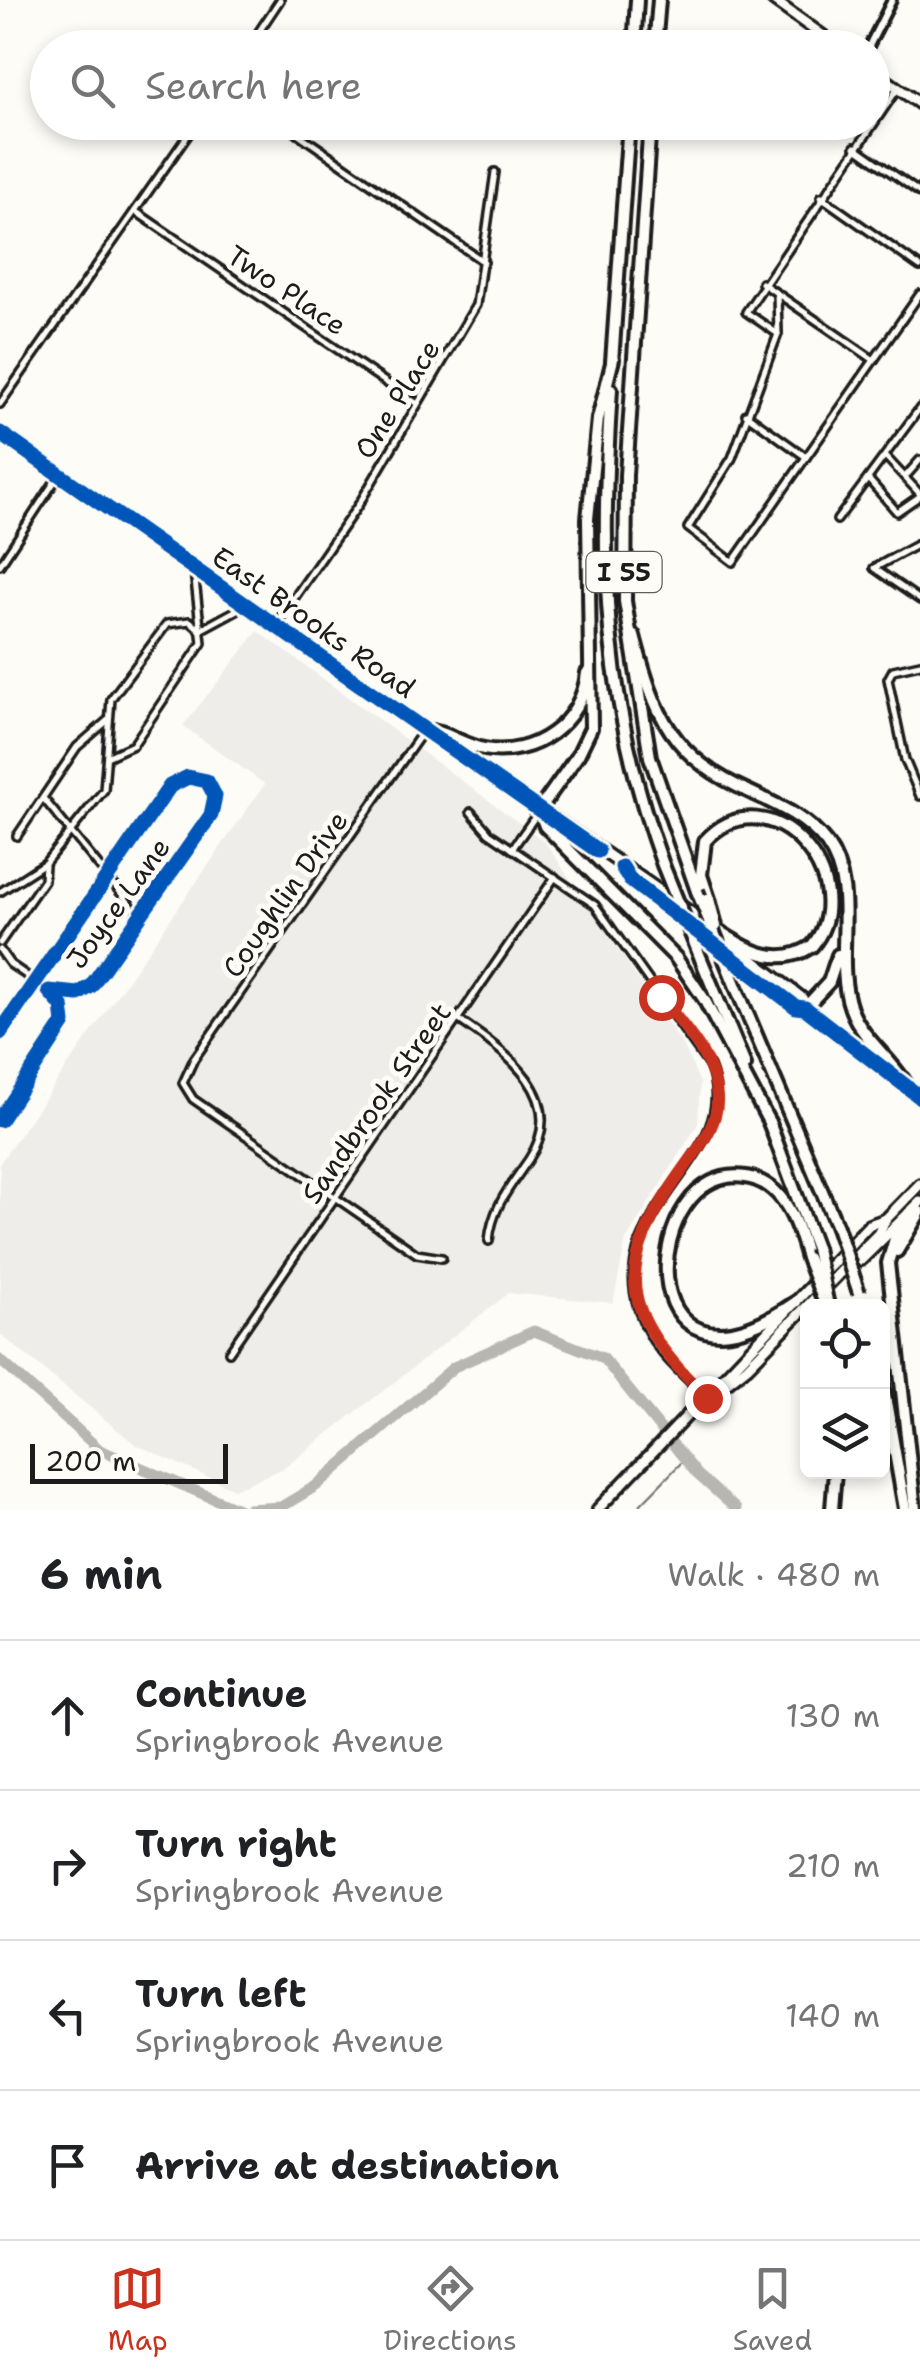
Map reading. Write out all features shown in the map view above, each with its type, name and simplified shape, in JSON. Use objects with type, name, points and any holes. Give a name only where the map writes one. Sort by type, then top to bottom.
[{"type":"highway","points":[[635,30],[637,0]]},
{"type":"highway","points":[[656,30],[658,0]]},
{"type":"highway","name":"I 55","points":[[628,140],[602,538],[609,656],[634,777],[663,866],[771,1126],[816,1248],[826,1299]]},
{"type":"highway","name":"I 55","points":[[649,140],[624,503],[625,601],[650,757],[697,891],[837,1227],[861,1299]]},
{"type":"highway","points":[[612,359],[598,419],[590,488],[590,728],[578,755],[540,810],[545,826],[676,958],[704,999],[771,1126]]},
{"type":"highway","points":[[625,601],[650,693],[668,730],[687,755],[710,773],[791,812],[818,835],[839,869],[843,970],[851,1008],[862,1030],[896,1064],[909,1088]]},
{"type":"highway","points":[[424,730],[441,731],[486,749],[510,750],[537,742],[558,729],[578,705],[589,652]]},
{"type":"highway","points":[[701,920],[754,952],[784,958],[812,946],[828,914],[825,884],[810,852],[789,832],[756,817],[728,821],[705,842],[701,874],[708,899],[716,937]]},
{"type":"highway","points":[[805,1008],[833,974],[843,926]]},
{"type":"highway","points":[[796,1302],[740,1333],[721,1336],[696,1329],[678,1312],[668,1289],[668,1238],[696,1196],[726,1177],[746,1176],[764,1183],[782,1199],[824,1299]]},
{"type":"highway","points":[[915,1213],[892,1247],[890,1276],[915,1509]]},
{"type":"highway","points":[[884,1389],[905,1509]]},
{"type":"highway","points":[[832,1509],[834,1479]]},
{"type":"main road","points":[[774,0],[815,30]]},
{"type":"main road","points":[[890,82],[920,104]]},
{"type":"main road","name":"East Brooks Road","points":[[0,433],[622,867],[637,872],[802,998],[805,1008]]},
{"type":"main road","name":"East Brooks Road","points":[[622,867],[630,880],[920,1097]]},
{"type":"main road","points":[[707,1398],[747,1367],[838,1276],[920,1184]]},
{"type":"main road","points":[[838,1276],[915,1213],[920,1202]]},
{"type":"main road","points":[[598,1509],[869,1225],[886,1219]]},
{"type":"street","points":[[260,30],[280,0]]},
{"type":"street","points":[[877,30],[892,0]]},
{"type":"street","points":[[890,99],[898,88]]},
{"type":"street","points":[[0,404],[184,140]]},
{"type":"street","points":[[307,140],[484,262]]},
{"type":"street","points":[[778,334],[746,312],[860,140]]},
{"type":"street","points":[[855,147],[920,194]]},
{"type":"street","name":"One Place","points":[[275,625],[359,504],[476,305],[495,172]]},
{"type":"street","points":[[821,197],[920,267]]},
{"type":"street","name":"Two Place","points":[[135,210],[416,402]]},
{"type":"street","points":[[762,283],[874,360]]},
{"type":"street","points":[[777,293],[778,334],[732,458],[688,528],[733,562],[920,294]]},
{"type":"street","points":[[837,520],[920,408]]},
{"type":"street","points":[[746,414],[806,457]]},
{"type":"street","points":[[868,479],[898,512],[920,495],[886,457]]},
{"type":"street","points":[[905,476],[920,460]]},
{"type":"street","points":[[0,564],[59,474]]},
{"type":"street","points":[[920,543],[874,568],[920,600]]},
{"type":"street","points":[[909,548],[920,556]]},
{"type":"street","points":[[110,756],[133,745],[172,693],[202,642],[194,568]]},
{"type":"street","points":[[200,630],[247,605]]},
{"type":"street","points":[[0,892],[46,863],[104,790],[112,699],[167,624],[190,621],[200,630]]},
{"type":"street","points":[[920,664],[892,670],[888,680],[905,760],[920,796]]},
{"type":"street","points":[[17,836],[77,747],[108,720]]},
{"type":"street","name":"Coughlin Drive","points":[[335,1198],[193,1100],[183,1083],[194,1059],[424,730]]},
{"type":"street","name":"Joyce Lane","points":[[49,991],[86,991],[212,814],[215,796],[208,782],[188,776],[170,786],[108,876]]},
{"type":"street","points":[[43,798],[138,914]]},
{"type":"street","points":[[512,849],[540,810]]},
{"type":"street","points":[[472,812],[484,828],[601,912],[713,1075],[717,1098],[712,1124],[650,1217],[635,1270],[639,1308],[649,1333],[707,1398]]},
{"type":"street","points":[[46,863],[44,880],[0,946],[34,982],[49,991]]},
{"type":"street","points":[[0,1033],[108,876]]},
{"type":"street","name":"Sandbrook Street","points":[[229,1352],[555,877]]},
{"type":"street","name":"Joyce Lane","points":[[0,1120],[64,1023],[62,1006],[49,991]]},
{"type":"street","points":[[458,1020],[520,1068],[538,1095],[543,1116],[538,1144],[492,1214],[489,1241]]},
{"type":"street","points":[[335,1198],[416,1254],[442,1258]]},
{"type":"shaded area","points":[[258,631],[545,842],[684,1047],[700,1083],[698,1124],[626,1240],[613,1303],[509,1293],[284,1468],[234,1489],[135,1444],[0,1334],[0,1163],[265,784],[183,726]]},
{"type":"waterway","points":[[248,1509],[281,1507],[316,1486],[454,1367],[534,1331],[603,1358],[697,1474],[736,1509]]},
{"type":"waterway","points":[[0,1360],[100,1450],[238,1509]]},
{"type":"waterway","points":[[636,1509],[685,1459]]},
{"type":"cycle path","points":[[0,433],[598,851]]},
{"type":"cycle path","points":[[0,1033],[170,786],[188,777],[207,781],[215,796],[211,815],[91,986],[78,994],[49,991],[62,1006],[64,1023],[0,1120]]},
{"type":"cycle path","points":[[622,867],[630,880],[920,1097]]},
{"type":"route","points":[[661,997],[706,1060],[715,1083],[717,1106],[705,1139],[644,1230],[636,1262],[636,1289],[639,1308],[654,1341],[707,1398]]}]
